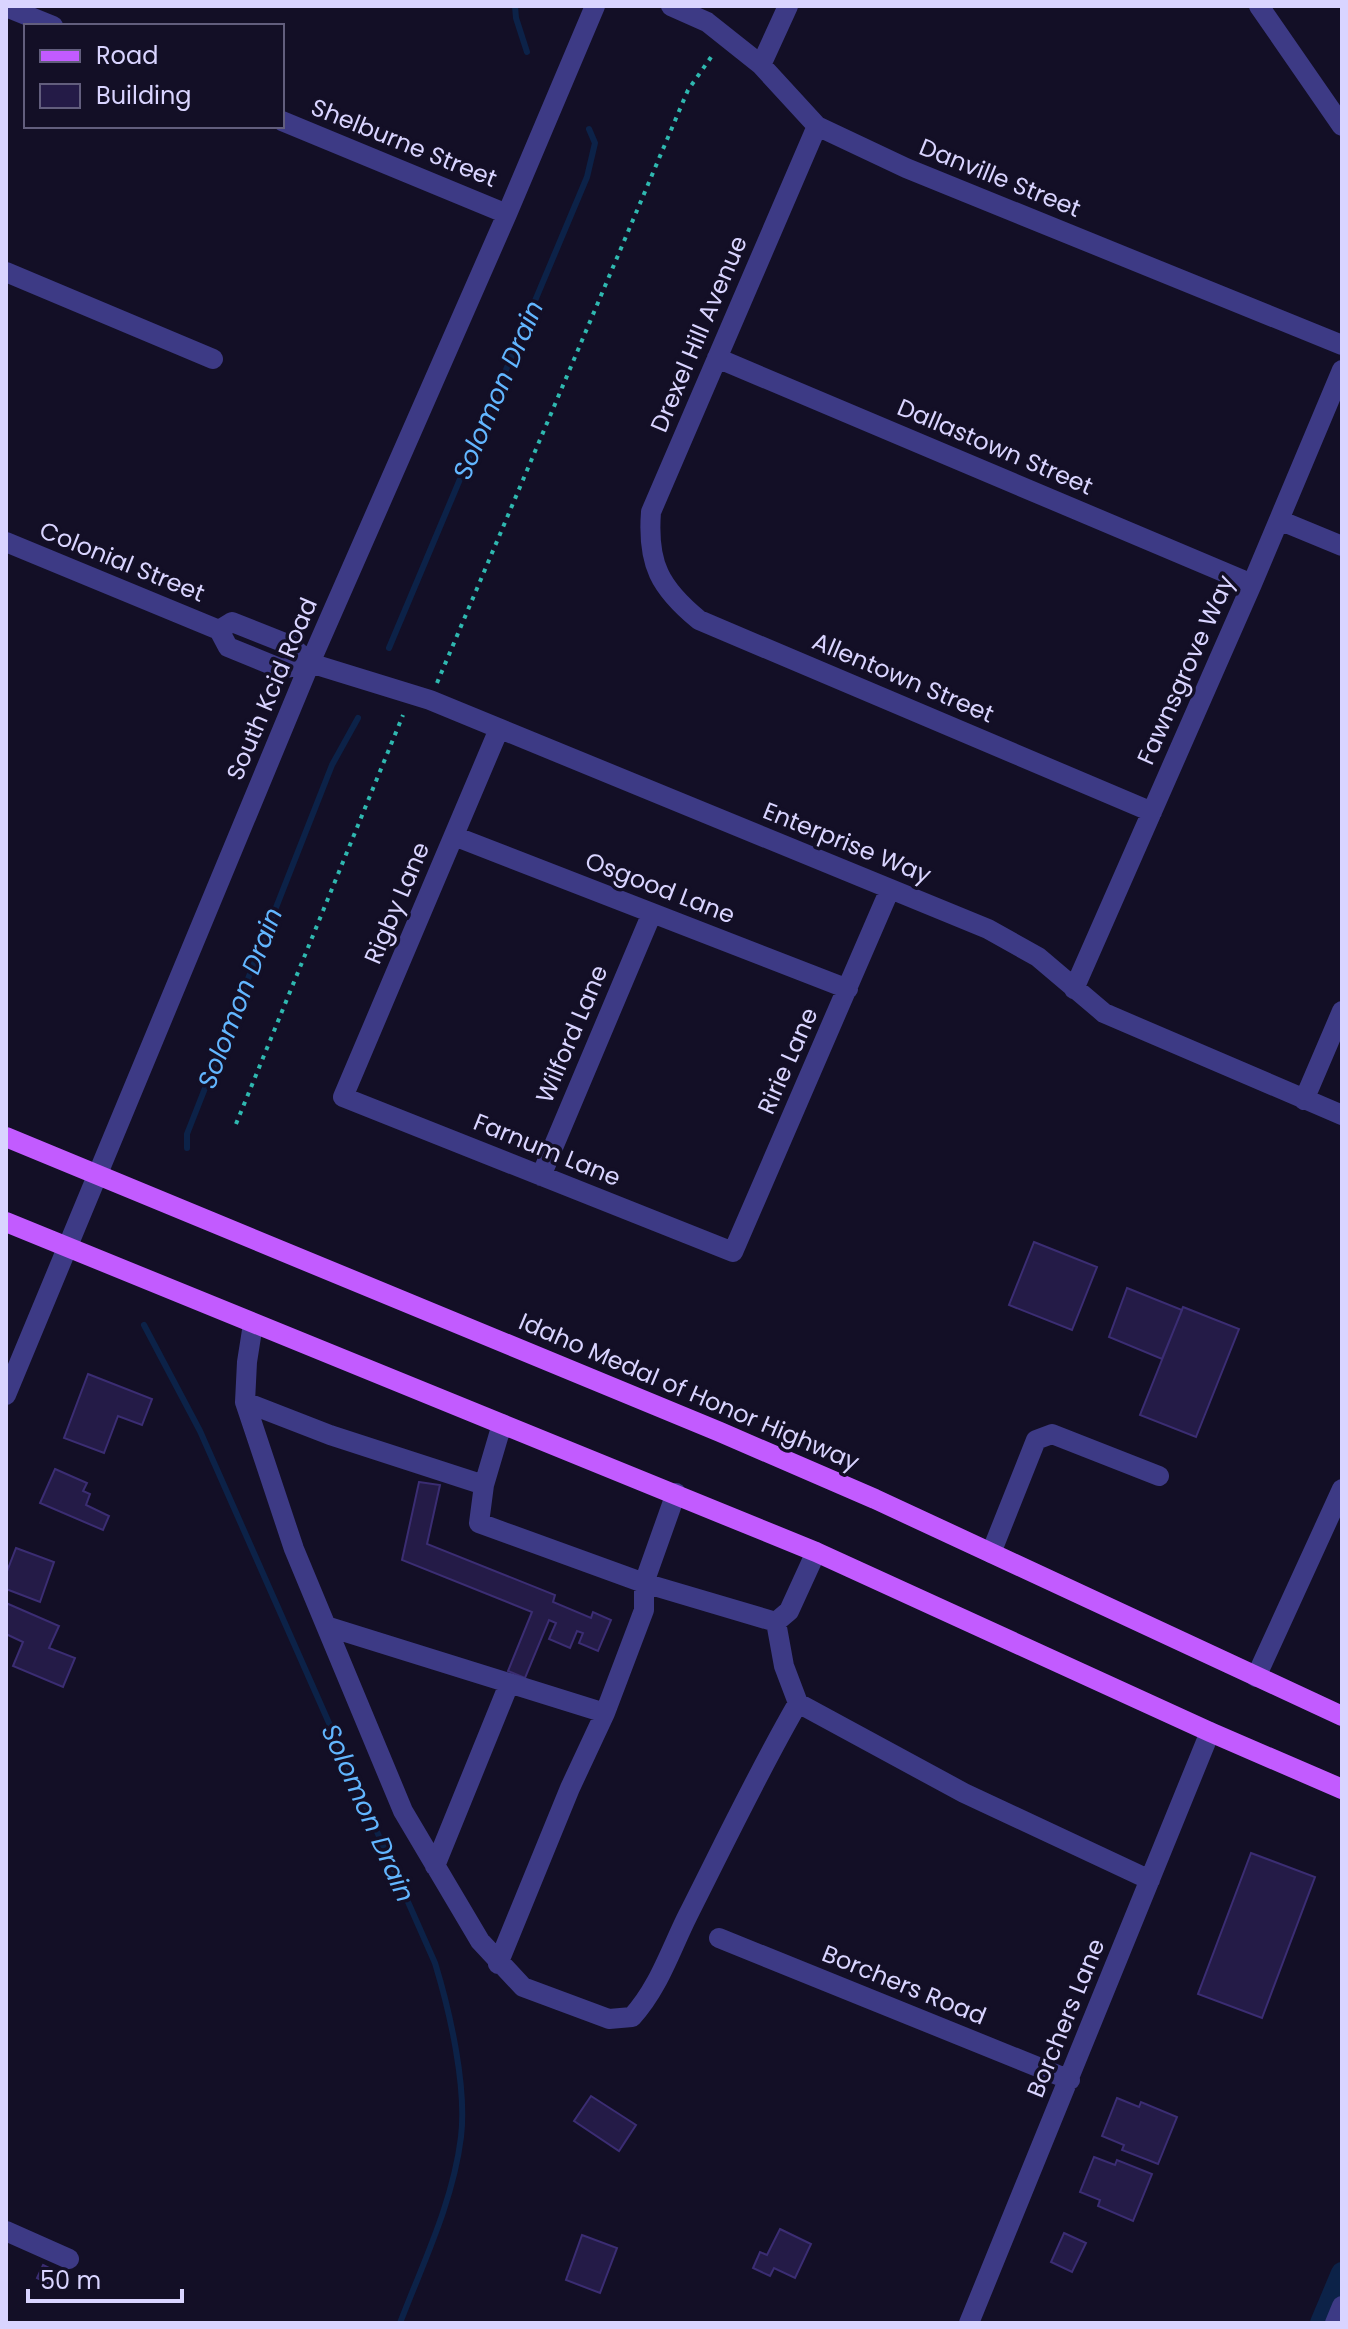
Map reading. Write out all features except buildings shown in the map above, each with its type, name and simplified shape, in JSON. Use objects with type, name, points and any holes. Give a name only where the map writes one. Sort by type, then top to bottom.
[{"type":"main road","name":"Idaho Medal of Honor Highway","points":[[6,1137],[734,1438],[1342,1716]]},
{"type":"main road","points":[[6,1222],[816,1552],[1342,1789]]},
{"type":"street","name":"South Kcid Road","points":[[6,1395],[310,663],[595,6]]},
{"type":"street","name":"Danville Street","points":[[671,6],[707,22],[761,65],[817,126],[906,168],[1342,345]]},
{"type":"street","points":[[761,65],[788,6]]},
{"type":"street","points":[[1259,6],[1342,126]]},
{"type":"street","points":[[6,7],[48,24]]},
{"type":"street","name":"Shelburne Street","points":[[284,122],[507,214]]},
{"type":"street","name":"Drexel Hill Avenue","points":[[655,566],[648,542],[651,512],[817,126]]},
{"type":"street","points":[[6,272],[213,359]]},
{"type":"street","name":"Dallastown Street","points":[[717,358],[1252,584]]},
{"type":"street","name":"Fawnsgrove Way","points":[[1074,989],[1252,584],[1342,370]]},
{"type":"street","points":[[1279,520],[1342,546]]},
{"type":"street","name":"Colonial Street","points":[[6,542],[219,630],[232,622],[290,645],[310,663]]},
{"type":"street","name":"Allentown Street","points":[[655,566],[673,599],[699,620],[1152,812]]},
{"type":"street","name":"Enterprise Way","points":[[310,663],[430,700],[988,929],[1038,957],[1104,1013],[1342,1115]]},
{"type":"street","name":"Rigby Lane","points":[[343,1097],[499,729]]},
{"type":"street","name":"Osgood Lane","points":[[454,836],[848,989]]},
{"type":"street","name":"Ririe Lane","points":[[733,1252],[890,889]]},
{"type":"street","name":"Wilford Lane","points":[[541,1176],[652,913]]},
{"type":"street","points":[[1304,1100],[1342,1011]]},
{"type":"street","name":"Farnum Lane","points":[[343,1097],[733,1252]]},
{"type":"street","points":[[253,1324],[245,1402],[294,1549],[403,1811],[480,1941],[498,1964],[523,1987],[609,2019],[632,2017],[651,1996],[740,1811],[798,1703]]},
{"type":"street","points":[[245,1402],[330,1435],[484,1485]]},
{"type":"street","points":[[502,1424],[484,1485],[479,1523],[644,1583],[776,1622]]},
{"type":"street","points":[[991,1553],[1036,1440],[1052,1434],[1159,1476]]},
{"type":"street","points":[[1256,1677],[1342,1489]]},
{"type":"street","points":[[498,1964],[570,1788],[605,1713],[644,1610],[644,1583],[676,1493]]},
{"type":"street","points":[[776,1622],[789,1611],[816,1552]]},
{"type":"street","points":[[776,1622],[784,1666],[798,1703],[964,1793],[1150,1880]]},
{"type":"street","points":[[326,1626],[605,1713]]},
{"type":"street","points":[[435,1866],[509,1684]]},
{"type":"street","name":"Borchers Lane","points":[[969,2323],[1210,1732]]},
{"type":"street","name":"Borchers Road","points":[[719,1938],[1070,2080]]},
{"type":"street","points":[[6,2231],[69,2259]]},
{"type":"street","points":[[1335,2323],[1342,2306]]},
{"type":"path","points":[[437,683],[688,90],[714,53]]},
{"type":"path","points":[[236,1124],[403,715]]},
{"type":"waterway","name":"Solomon Drain","points":[[515,6],[527,52]]},
{"type":"waterway","name":"Solomon Drain","points":[[389,648],[587,177],[595,143],[589,129]]},
{"type":"waterway","name":"Solomon Drain","points":[[187,1148],[187,1134],[332,765],[358,718]]},
{"type":"waterway","name":"Solomon Drain","points":[[144,1325],[200,1431],[435,1963],[446,2004],[462,2096],[461,2137],[444,2209],[400,2323]]},
{"type":"waterway","points":[[1321,2323],[1342,2273]]}]
